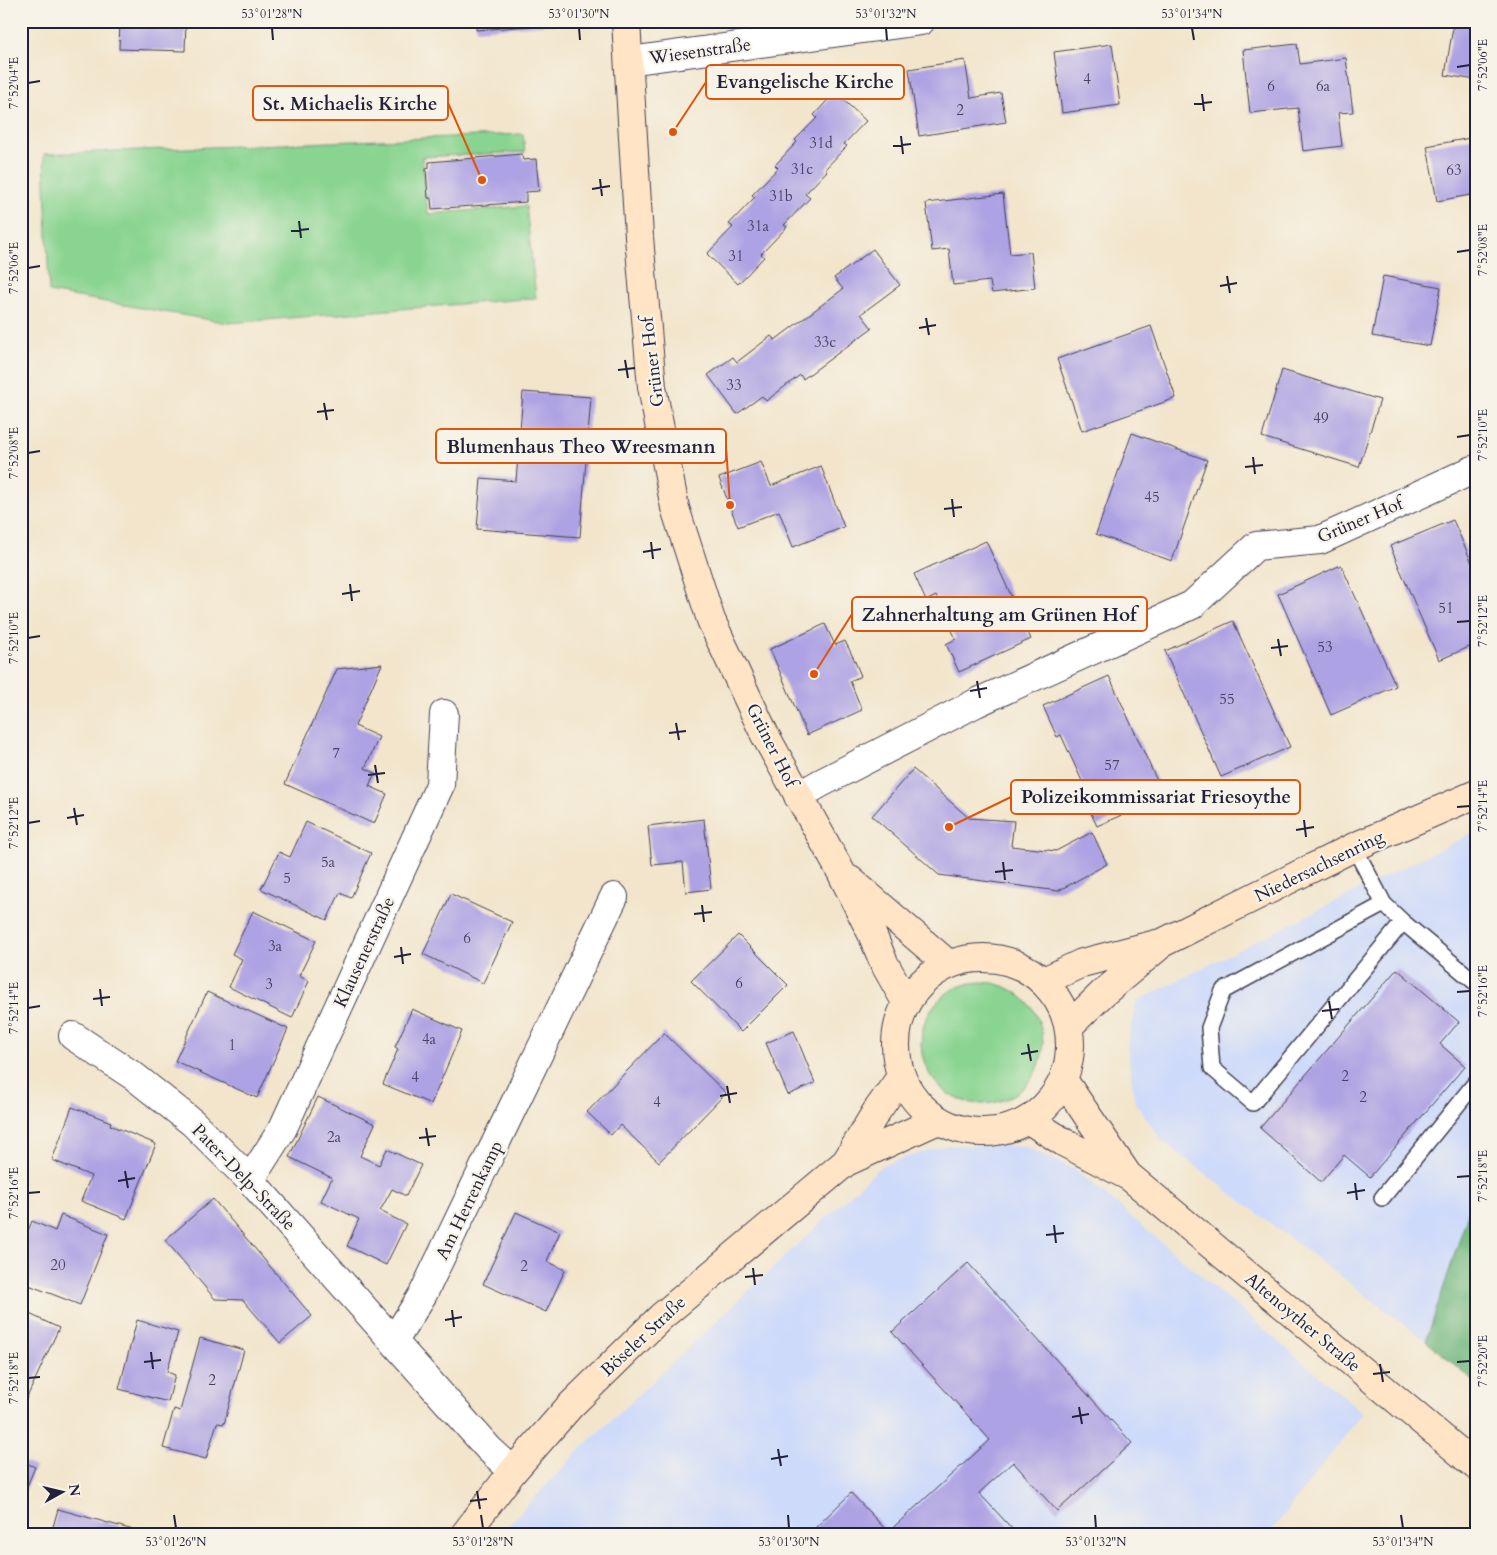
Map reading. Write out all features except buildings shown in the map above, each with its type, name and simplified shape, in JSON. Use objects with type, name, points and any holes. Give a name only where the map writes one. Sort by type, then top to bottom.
[{"type":"main road","name":"Grüner Hof","points":[[626,21],[639,237],[652,387],[676,508],[711,620],[765,735],[841,872],[872,934],[884,963],[906,1002]]},
{"type":"main road","name":"Niedersachsenring","points":[[1044,981],[1082,963],[1164,942],[1354,847],[1476,794]]},
{"type":"main road","name":"Grüner Hof","points":[[841,872],[948,964]]},
{"type":"main road","name":"Niedersachsenring","points":[[1069,1026],[1102,994],[1164,942]]},
{"type":"main road","points":[[973,957],[999,958],[1023,966],[1044,981],[1060,1001],[1069,1026],[1071,1054],[1064,1081],[1050,1103],[1029,1120],[1007,1130],[983,1133],[960,1130],[938,1120],[917,1101],[901,1077],[896,1052],[897,1026],[906,1002],[924,980],[948,964],[973,957]]},
{"type":"main road","name":"Böseler Straße","points":[[846,1162],[876,1112],[901,1077]]},
{"type":"main road","name":"Altenoyther Straße","points":[[1064,1081],[1130,1177]]},
{"type":"main road","name":"Böseler Straße","points":[[465,1534],[513,1471],[570,1406],[662,1316],[846,1162],[938,1120]]},
{"type":"main road","name":"Altenoyther Straße","points":[[1029,1120],[1065,1143],[1130,1177],[1476,1466]]},
{"type":"street","name":"Wiesenstraße","points":[[629,60],[920,21]]},
{"type":"street","name":"Grüner Hof","points":[[798,796],[976,703],[1192,605],[1256,546],[1320,540],[1473,470]]},
{"type":"street","name":"Klausenerstraße","points":[[250,1180],[283,1128],[440,785],[444,714]]},
{"type":"street","name":"Am Herrenkamp","points":[[394,1340],[424,1294],[614,897]]},
{"type":"street","name":"Pater-Delp-Straße","points":[[73,1036],[135,1077],[193,1123],[250,1180],[394,1340]]},
{"type":"street","points":[[394,1340],[489,1449],[513,1471]]},
{"type":"lane","points":[[1354,847],[1384,904],[1476,983]]},
{"type":"lane","points":[[1384,904],[1223,991],[1209,1028],[1212,1068],[1253,1102],[1403,922]]},
{"type":"lane","points":[[1382,1198],[1476,1082]]},
{"type":"shaded area","points":[[1476,831],[1476,1189],[1426,1341],[1162,1141],[1135,1102],[1127,1045],[1137,1001]]},
{"type":"shaded area","points":[[947,1145],[1024,1146],[1076,1170],[1363,1413],[1269,1534],[502,1534],[510,1523],[583,1447],[882,1165]]},
{"type":"green space","points":[[523,134],[525,152],[422,157],[428,214],[526,206],[536,298],[228,323],[49,292],[44,154]]},
{"type":"green space","points":[[982,982],[1005,986],[1025,1000],[1039,1020],[1043,1043],[1039,1066],[1025,1086],[1005,1100],[982,1104],[959,1100],[939,1086],[925,1066],[921,1043],[925,1020],[939,1000],[959,986]]},
{"type":"green space","points":[[1476,1189],[1476,1383],[1426,1341]]},
{"type":"place","name":"Evangelische Kirche","points":[[673,132]]},
{"type":"place","name":"St. Michaelis Kirche","points":[[482,180]]},
{"type":"place","name":"Blumenhaus Theo Wreesmann","points":[[730,505]]},
{"type":"place","name":"Zahnerhaltung am Grünen Hof","points":[[814,674]]},
{"type":"place","name":"Polizeikommissariat Friesoythe","points":[[949,827]]}]
